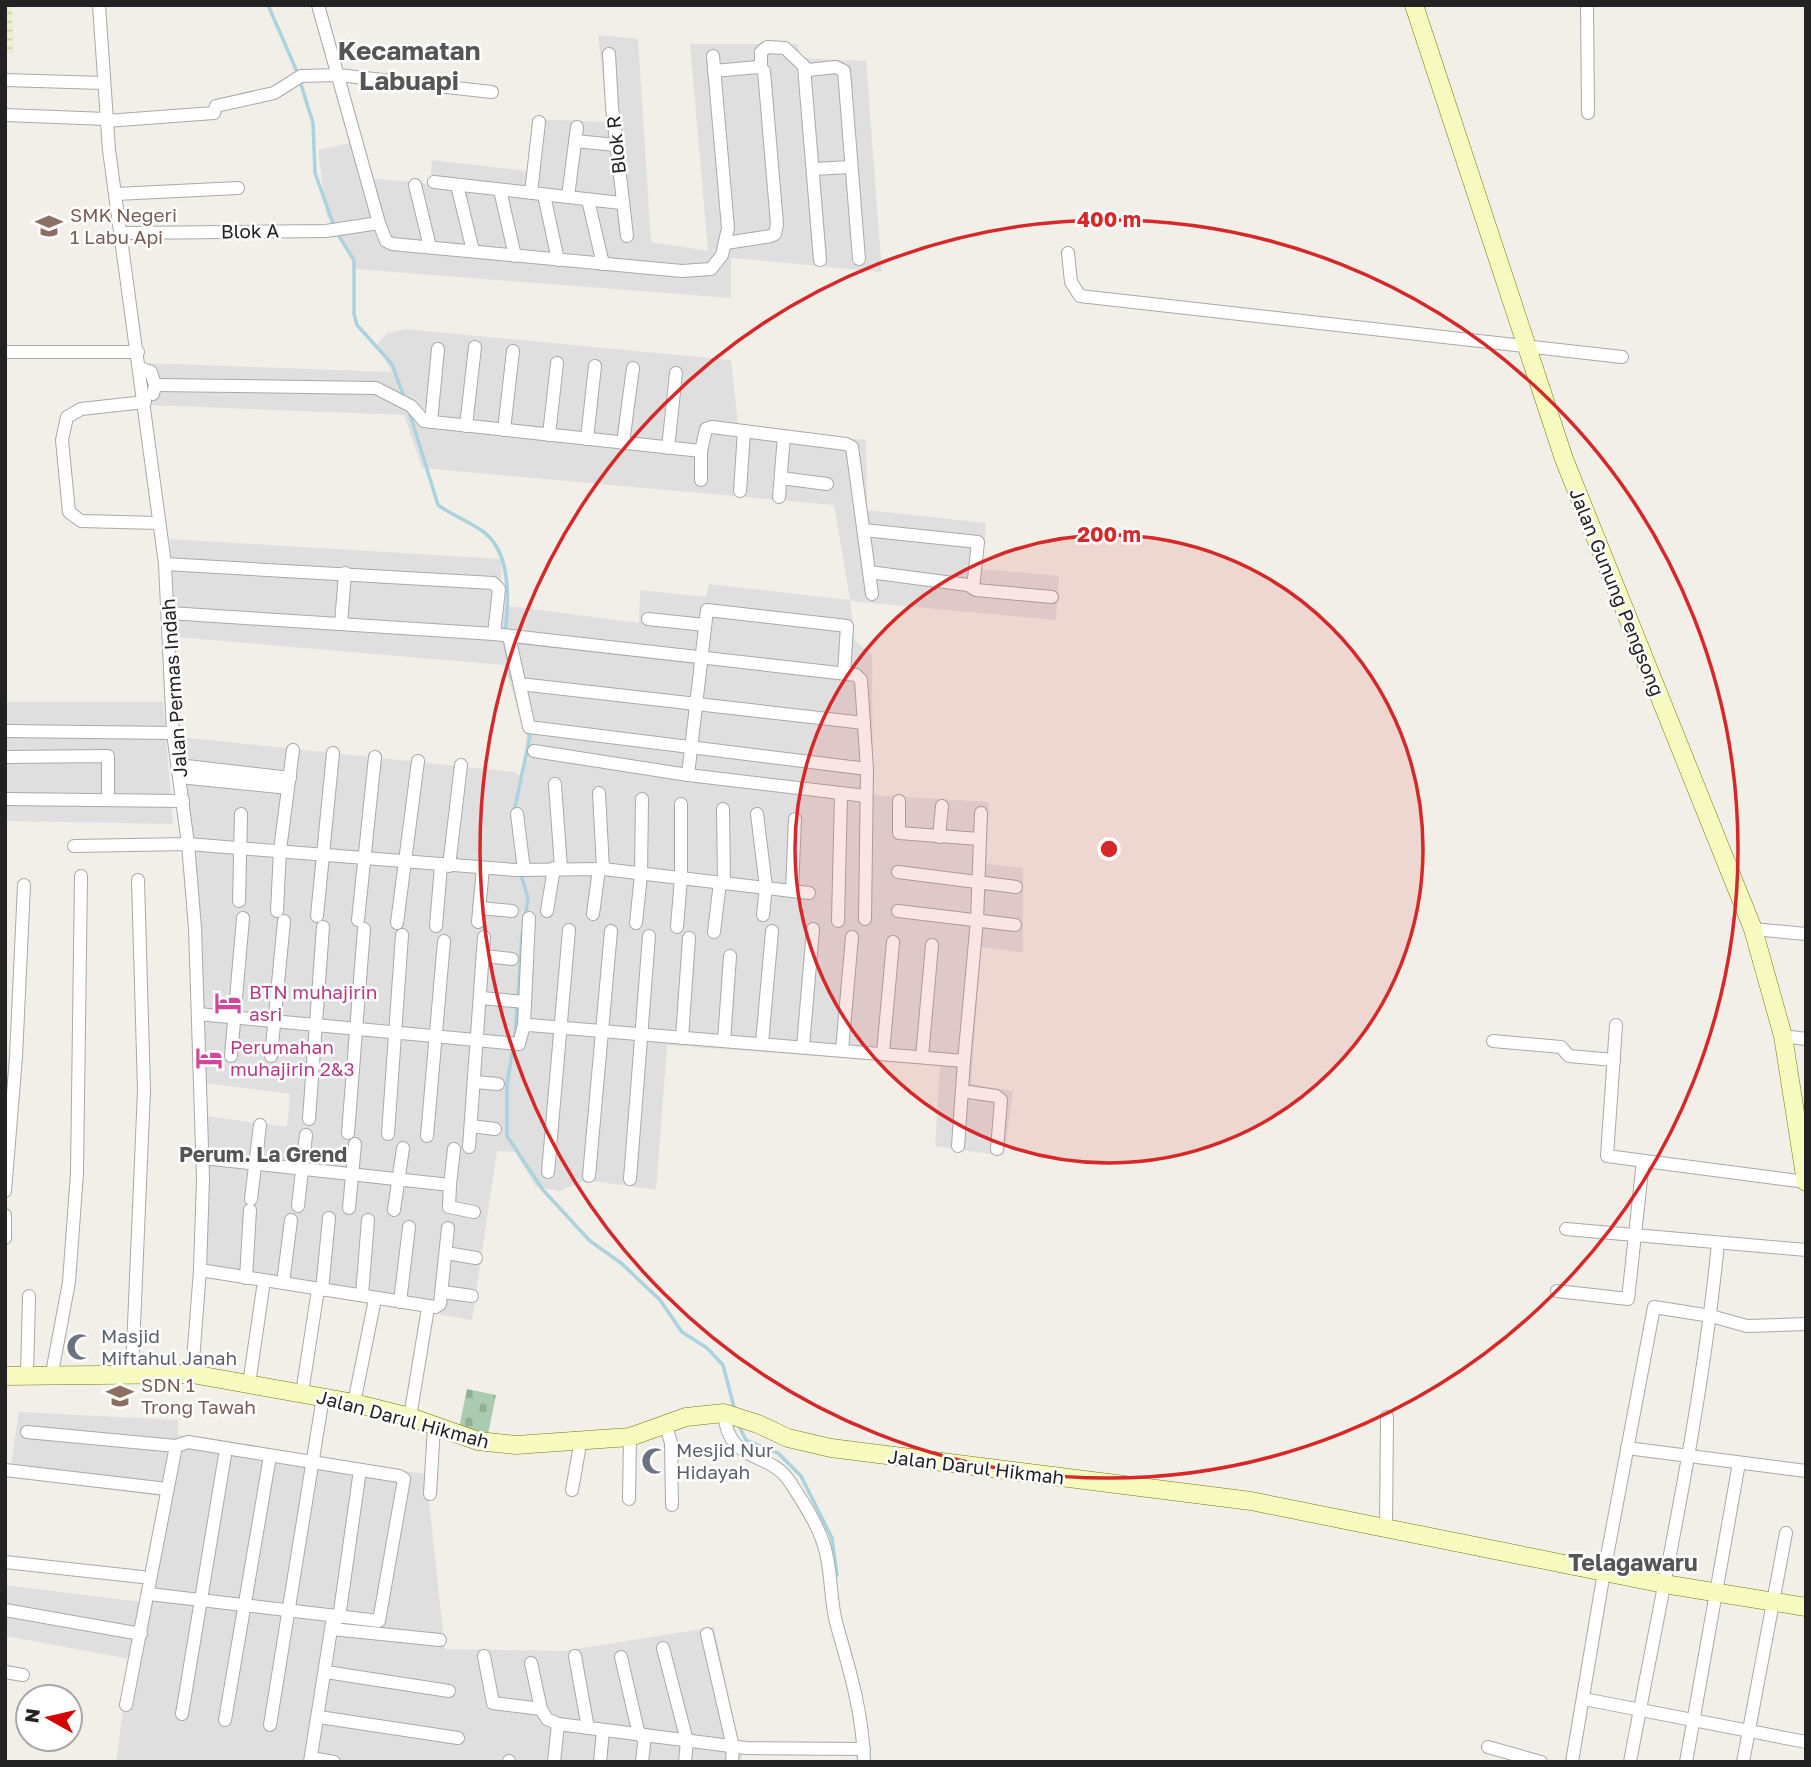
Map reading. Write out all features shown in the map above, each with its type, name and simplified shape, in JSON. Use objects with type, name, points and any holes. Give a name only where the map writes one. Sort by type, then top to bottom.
[{"type":"street","name":"Jalan Permas Indah","points":[[99,5],[106,120],[165,564],[173,733],[188,844],[203,1158],[200,1270],[192,1374]]},
{"type":"street","points":[[318,5],[379,223],[389,243],[603,264],[707,271],[717,264],[726,243],[728,228],[713,56]]},
{"type":"street","name":"Jalan Gunung Pengsong","points":[[1414,5],[1581,505],[1753,929],[1783,1036],[1802,1120],[1806,1182]]},
{"type":"street","points":[[1587,5],[1588,113]]},
{"type":"street","points":[[726,243],[771,236],[777,230],[761,52],[767,47],[785,48],[804,67],[820,260]]},
{"type":"street","name":"Blok R","points":[[610,54],[621,202],[627,236]]},
{"type":"street","points":[[804,67],[836,67],[844,72],[859,259]]},
{"type":"street","points":[[714,71],[761,68]]},
{"type":"street","points":[[5,115],[106,120],[214,113],[216,106],[274,93],[298,76],[338,75],[492,92]]},
{"type":"street","points":[[5,80],[103,83]]},
{"type":"street","points":[[539,122],[537,194],[558,260]]},
{"type":"street","points":[[568,197],[577,127]]},
{"type":"street","points":[[575,141],[616,145]]},
{"type":"street","points":[[813,169],[851,167]]},
{"type":"street","points":[[434,182],[621,202]]},
{"type":"street","points":[[415,185],[430,247]]},
{"type":"street","points":[[457,185],[473,251]]},
{"type":"street","points":[[116,194],[239,188]]},
{"type":"street","points":[[500,190],[515,256]]},
{"type":"street","points":[[588,200],[603,264]]},
{"type":"street","name":"Blok A","points":[[120,233],[326,230],[379,223]]},
{"type":"street","points":[[1068,253],[1071,282],[1080,296],[1266,315],[1529,349],[1622,357]]},
{"type":"street","points":[[466,426],[475,347]]},
{"type":"street","points":[[430,422],[438,349]]},
{"type":"street","points":[[5,352],[138,352]]},
{"type":"street","points":[[504,430],[513,352]]},
{"type":"street","points":[[549,435],[556,363]]},
{"type":"street","points":[[587,439],[595,366]]},
{"type":"street","points":[[140,368],[151,372],[155,385],[153,393],[145,401],[81,409],[72,411],[66,417],[62,440],[69,512],[81,521],[159,523]]},
{"type":"street","points":[[623,443],[633,368]]},
{"type":"street","points":[[668,448],[676,373]]},
{"type":"street","points":[[155,385],[376,388],[406,404],[420,419],[430,422],[701,451]]},
{"type":"street","points":[[701,480],[701,451],[706,429],[744,431],[852,447],[872,594]]},
{"type":"street","points":[[740,491],[744,431]]},
{"type":"street","points":[[779,497],[784,436]]},
{"type":"street","points":[[780,478],[827,484]]},
{"type":"street","points":[[864,530],[978,542],[973,588]]},
{"type":"street","points":[[165,564],[493,583],[499,589],[502,634],[520,684],[529,727],[867,769]]},
{"type":"street","points":[[869,572],[1052,597]]},
{"type":"street","points":[[341,624],[345,573]]},
{"type":"street","points":[[688,775],[709,610],[845,625],[848,629],[844,673]]},
{"type":"street","points":[[169,613],[502,634],[844,673],[860,680],[867,769],[865,919]]},
{"type":"street","points":[[648,619],[705,625]]},
{"type":"street","points":[[520,684],[864,723]]},
{"type":"street","points":[[5,731],[173,733]]},
{"type":"street","points":[[271,1056],[276,1021],[281,850],[293,750]]},
{"type":"street","points":[[534,751],[688,775],[866,796]]},
{"type":"street","points":[[309,1119],[324,855],[333,753]]},
{"type":"street","points":[[5,757],[108,756],[108,800]]},
{"type":"street","points":[[349,1208],[364,860],[375,757]]},
{"type":"street","points":[[388,1134],[397,1034],[405,862],[418,761]]},
{"type":"street","points":[[436,926],[461,765]]},
{"type":"street","points":[[179,771],[289,783]]},
{"type":"street","points":[[547,911],[558,868],[555,784]]},
{"type":"street","points":[[593,914],[601,869],[599,793]]},
{"type":"street","points":[[838,921],[841,793]]},
{"type":"street","points":[[5,799],[183,800]]},
{"type":"street","points":[[636,923],[641,875],[642,799]]},
{"type":"street","points":[[899,801],[899,833],[979,839]]},
{"type":"street","points":[[677,927],[681,878],[681,804]]},
{"type":"street","points":[[939,836],[942,806]]},
{"type":"street","points":[[714,932],[722,883],[723,809]]},
{"type":"street","points":[[958,1146],[977,920],[981,813]]},
{"type":"street","points":[[239,901],[242,814]]},
{"type":"street","points":[[517,814],[520,870]]},
{"type":"street","points":[[757,814],[766,887],[763,915]]},
{"type":"street","points":[[792,891],[795,820]]},
{"type":"street","points":[[74,846],[188,844],[445,866],[520,870],[601,869],[809,893]]},
{"type":"street","points":[[478,922],[483,868]]},
{"type":"street","points":[[898,872],[1016,887]]},
{"type":"street","points":[[52,1373],[69,1282],[77,1173],[81,876]]},
{"type":"street","points":[[132,1372],[144,1090],[138,880]]},
{"type":"street","points":[[5,1191],[16,1057],[24,885]]},
{"type":"street","points":[[479,908],[512,911]]},
{"type":"street","points":[[898,911],[1015,925]]},
{"type":"street","points":[[232,1056],[243,918]]},
{"type":"street","points":[[198,1014],[514,1044],[524,1025],[518,1001],[529,918]]},
{"type":"street","points":[[803,1047],[813,929]]},
{"type":"street","points":[[1753,929],[1806,934]]},
{"type":"street","points":[[548,1172],[569,930]]},
{"type":"street","points":[[589,1176],[611,931]]},
{"type":"street","points":[[762,1043],[772,931]]},
{"type":"street","points":[[630,1180],[649,936]]},
{"type":"street","points":[[469,1147],[479,1041],[484,937]]},
{"type":"street","points":[[842,1050],[852,937]]},
{"type":"street","points":[[682,1038],[690,938]]},
{"type":"street","points":[[427,1136],[444,941]]},
{"type":"street","points":[[883,1053],[893,942]]},
{"type":"street","points":[[922,1058],[932,945]]},
{"type":"street","points":[[484,956],[512,959]]},
{"type":"street","points":[[724,1041],[730,956]]},
{"type":"street","points":[[481,998],[518,1001]]},
{"type":"street","points":[[524,1025],[643,1037],[762,1043],[964,1061]]},
{"type":"street","points":[[1616,1025],[1607,1155],[1806,1182]]},
{"type":"street","points":[[1783,1036],[1806,1039]]},
{"type":"street","points":[[1493,1041],[1561,1047],[1569,1056],[1614,1060]]},
{"type":"street","points":[[475,1082],[498,1084]]},
{"type":"street","points":[[962,1091],[996,1096],[1001,1100],[998,1149]]},
{"type":"street","points":[[246,1278],[254,1164],[260,1125]]},
{"type":"street","points":[[471,1126],[495,1129]]},
{"type":"street","points":[[298,1206],[306,1135]]},
{"type":"street","points":[[394,1210],[403,1148]]},
{"type":"street","points":[[454,1149],[449,1207],[474,1212]]},
{"type":"street","points":[[203,1158],[450,1185]]},
{"type":"street","points":[[1557,1291],[1626,1301],[1643,1161]]},
{"type":"street","points":[[5,1215],[5,1238]]},
{"type":"street","points":[[302,1393],[320,1293],[329,1218]]},
{"type":"street","points":[[284,1283],[292,1220]]},
{"type":"street","points":[[362,1295],[368,1220]]},
{"type":"street","points":[[400,1302],[409,1227]]},
{"type":"street","points":[[200,1270],[284,1283],[320,1293],[362,1295],[437,1307],[443,1292],[448,1228]]},
{"type":"street","points":[[1566,1229],[1806,1250]]},
{"type":"street","points":[[1630,1762],[1711,1316],[1717,1243]]},
{"type":"street","points":[[446,1253],[476,1258]]},
{"type":"street","points":[[250,1384],[263,1288]]},
{"type":"street","points":[[443,1292],[472,1296]]},
{"type":"street","points":[[27,1375],[29,1296]]},
{"type":"street","points":[[354,1403],[374,1304]]},
{"type":"street","points":[[1572,1762],[1604,1572],[1654,1307],[1711,1316],[1747,1326],[1806,1324]]},
{"type":"street","points":[[410,1417],[427,1314]]},
{"type":"street","name":"Jalan Darul Hikmah","points":[[5,1376],[132,1372],[192,1374],[354,1403],[410,1417],[478,1441],[503,1444],[531,1445],[630,1437],[686,1417],[731,1415],[795,1440],[853,1452],[1251,1501],[1664,1584],[1806,1607]]},
{"type":"street","points":[[270,1725],[323,1397]]},
{"type":"street","points":[[531,1663],[541,1709],[547,1719],[558,1724],[733,1747],[864,1756],[853,1673],[836,1626],[824,1544],[788,1479],[773,1465],[743,1452],[730,1436],[731,1415]]},
{"type":"street","points":[[1386,1528],[1387,1418]]},
{"type":"street","points":[[430,1494],[434,1426]]},
{"type":"street","points":[[666,1426],[671,1443],[672,1505]]},
{"type":"street","points":[[27,1432],[176,1446],[188,1442],[399,1476],[405,1482],[381,1619],[335,1621]]},
{"type":"street","points":[[629,1499],[630,1437]]},
{"type":"street","points":[[572,1490],[581,1439]]},
{"type":"street","points":[[126,1705],[176,1446]]},
{"type":"street","points":[[1627,1448],[1806,1471]]},
{"type":"street","points":[[182,1714],[198,1600],[226,1449]]},
{"type":"street","points":[[225,1720],[270,1456]]},
{"type":"street","points":[[1686,1762],[1740,1463]]},
{"type":"street","points":[[5,1470],[167,1489]]},
{"type":"street","points":[[334,1762],[311,1760],[360,1470]]},
{"type":"street","points":[[1743,1762],[1786,1533]]},
{"type":"street","points":[[5,1562],[142,1577]]},
{"type":"street","points":[[149,1594],[287,1612],[440,1640]]},
{"type":"street","points":[[5,1610],[141,1634]]},
{"type":"street","points":[[708,1634],[733,1747],[732,1762]]},
{"type":"street","points":[[663,1648],[687,1741],[685,1762]]},
{"type":"street","points":[[484,1656],[493,1703],[541,1709]]},
{"type":"street","points":[[575,1656],[588,1728]]},
{"type":"street","points":[[621,1657],[642,1735],[642,1762]]},
{"type":"street","points":[[5,1672],[23,1675]]},
{"type":"street","points":[[326,1672],[449,1691]]},
{"type":"street","points":[[1584,1699],[1806,1742]]},
{"type":"street","points":[[319,1717],[458,1738]]},
{"type":"street","points":[[554,1762],[558,1724]]},
{"type":"street","points":[[600,1762],[603,1730]]},
{"type":"street","points":[[1488,1747],[1541,1762]]},
{"type":"shaded area","points":[[598,35],[638,39],[651,242],[708,251],[690,44],[798,44],[800,58],[866,61],[882,272],[731,258],[731,298],[356,269],[326,214],[318,150],[359,141],[369,178],[430,184],[432,160],[527,171],[532,119],[608,122]]},
{"type":"shaded area","points":[[404,329],[731,360],[738,425],[866,440],[867,510],[986,523],[982,569],[1059,576],[1056,620],[850,601],[855,641],[872,654],[873,795],[989,802],[986,864],[1023,868],[1023,952],[981,947],[971,1084],[1013,1091],[1004,1156],[935,1146],[940,1065],[667,1045],[656,1190],[587,1180],[560,1191],[536,1187],[515,1152],[497,1151],[472,1320],[206,1276],[206,1116],[287,1127],[290,1094],[205,1083],[180,737],[514,772],[524,778],[526,735],[504,665],[176,637],[170,539],[501,559],[502,601],[509,606],[639,623],[640,590],[706,597],[709,584],[850,600],[834,505],[422,468],[404,415],[148,405],[143,363],[392,372],[377,345],[386,334]]},
{"type":"shaded area","points":[[5,702],[163,702],[173,824],[5,821]]},
{"type":"shaded area","points":[[19,1412],[178,1420],[178,1435],[426,1474],[445,1649],[564,1651],[714,1627],[743,1762],[116,1762],[130,1659],[5,1636],[5,1585],[142,1602],[160,1496],[9,1477]]},
{"type":"green space","points":[[5,5],[12,5],[13,53],[5,53]]},
{"type":"green space","points":[[467,1389],[496,1395],[487,1439],[458,1433]]},
{"type":"waterway","points":[[268,5],[298,74]]},
{"type":"waterway","points":[[300,81],[313,123],[315,173],[334,226]]},
{"type":"waterway","points":[[337,233],[354,260],[354,314],[357,325],[392,364],[404,397]]},
{"type":"waterway","points":[[409,411],[438,505],[485,533],[500,553],[507,593],[505,632]]},
{"type":"waterway","points":[[504,639],[512,679]]},
{"type":"waterway","points":[[514,812],[530,736],[528,730]]},
{"type":"waterway","points":[[521,875],[528,898],[525,918]]},
{"type":"waterway","points":[[518,998],[522,933]]},
{"type":"waterway","points":[[515,1037],[517,1006]]},
{"type":"waterway","points":[[513,1048],[507,1084],[507,1136],[543,1190],[590,1241],[621,1263],[660,1300],[682,1332],[707,1348],[723,1365],[735,1411]]},
{"type":"waterway","points":[[737,1422],[746,1440],[778,1453],[801,1476],[832,1538],[837,1575]]},
{"type":"place","name":"SMK Negeri 1 Labu Api","points":[[49,226]]},
{"type":"place","name":"BTN muhajirin asri","points":[[228,1003]]},
{"type":"place","name":"Perumahan muhajirin 2&3","points":[[209,1058]]},
{"type":"place","name":"Masjid Miftahul Janah","points":[[80,1347]]},
{"type":"place","name":"SDN 1 Trong Tawah","points":[[120,1396]]},
{"type":"place","name":"Mesjid Nur Hidayah","points":[[655,1461]]},
{"type":"district","name":"Kecamatan Labuapi","points":[[409,66]]},
{"type":"district","name":"Perum. La Grend","points":[[263,1155]]},
{"type":"district","name":"Telagawaru","points":[[1633,1563]]}]
